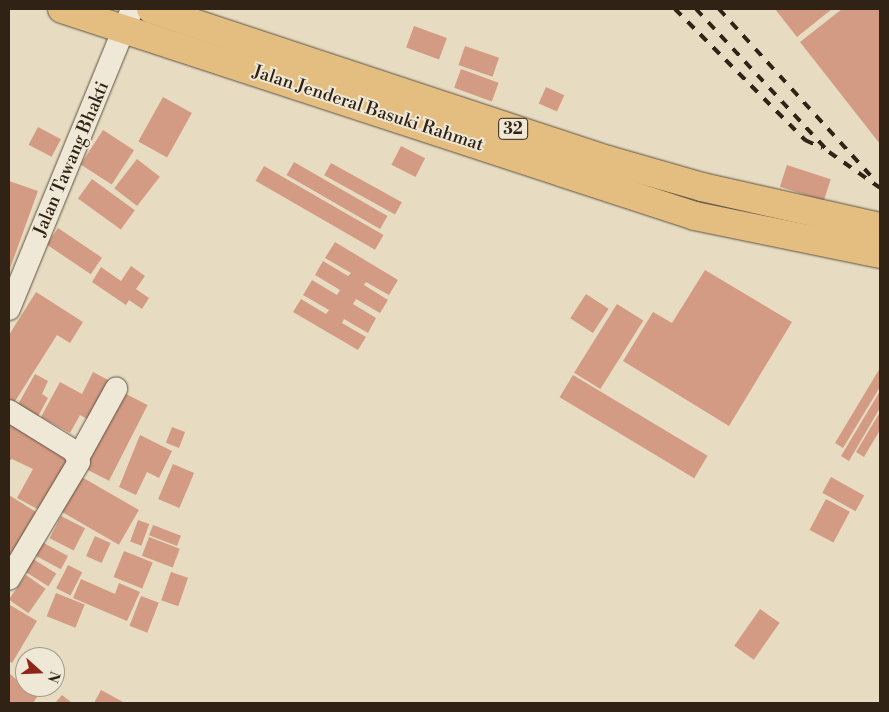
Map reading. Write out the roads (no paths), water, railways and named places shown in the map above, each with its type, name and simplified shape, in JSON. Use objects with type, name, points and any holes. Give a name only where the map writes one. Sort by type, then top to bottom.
[{"type":"highway","name":"Jalan Jenderal Basuki Rahmat","points":[[62,9],[129,19],[466,142],[696,216],[880,254]]},
{"type":"highway","name":"Jalan Jenderal Basuki Rahmat","points":[[151,9],[473,116],[702,187],[880,227]]},
{"type":"highway","points":[[466,142],[473,116]]},
{"type":"street","name":"Jalan Tawang Bhakti","points":[[9,309],[129,19]]},
{"type":"street","points":[[9,579],[76,471],[78,456],[116,389]]},
{"type":"street","points":[[9,411],[70,447],[78,456]]},
{"type":"railway","points":[[675,9],[805,140],[822,148]]},
{"type":"railway","points":[[696,9],[829,152],[880,188]]},
{"type":"railway","points":[[719,9],[872,177]]}]
